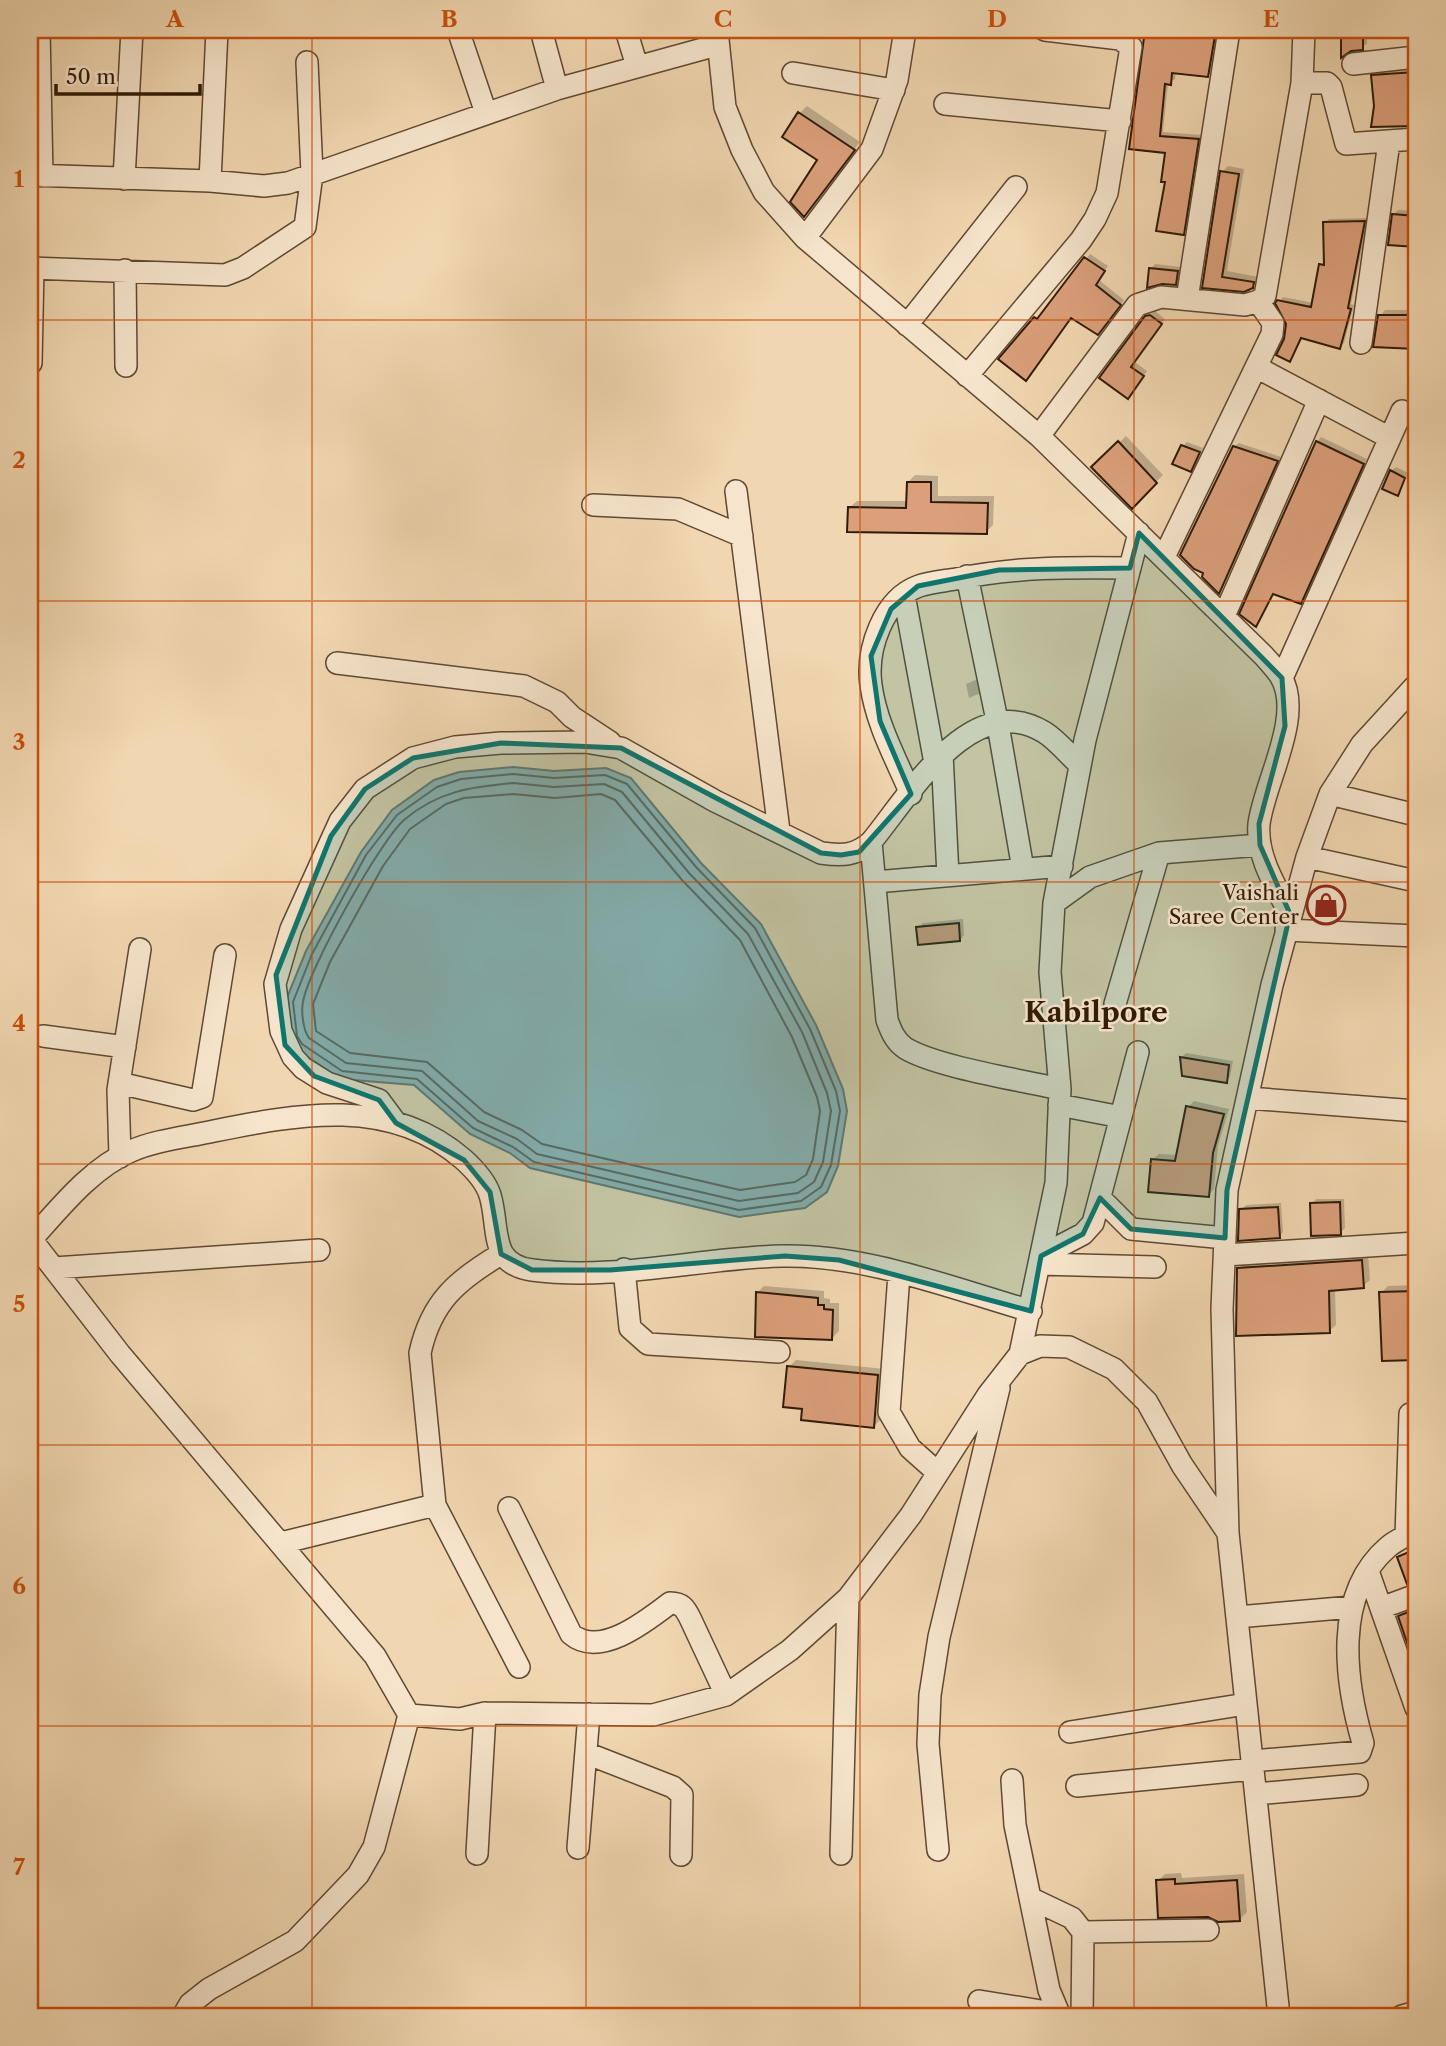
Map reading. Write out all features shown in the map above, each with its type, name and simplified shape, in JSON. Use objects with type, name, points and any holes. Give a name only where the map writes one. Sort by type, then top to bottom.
[{"type":"street","points":[[39,30],[36,175],[211,181],[264,186],[288,183],[486,113],[636,66],[717,37],[725,107],[742,150],[764,192],[806,238],[1039,436],[1224,616],[1282,678],[1288,704],[1285,726],[1259,824],[1260,845],[1288,922]]},
{"type":"street","points":[[124,179],[132,30]]},
{"type":"street","points":[[211,181],[218,30]]},
{"type":"street","points":[[458,30],[486,113]]},
{"type":"street","points":[[541,30],[557,89]]},
{"type":"street","points":[[626,30],[636,66]]},
{"type":"street","points":[[806,238],[872,149],[894,90],[905,30]]},
{"type":"street","points":[[967,376],[1081,240],[1095,219],[1107,192],[1131,55],[1129,43],[1120,34],[1045,30]]},
{"type":"street","points":[[1187,299],[1229,30]]},
{"type":"street","points":[[1039,436],[1136,305],[1161,297],[1245,305],[1265,296],[1302,83],[1304,30]]},
{"type":"street","points":[[1353,64],[1416,57]]},
{"type":"street","points":[[31,363],[32,268],[225,275],[243,268],[305,227],[312,174],[307,62]]},
{"type":"street","points":[[793,73],[894,90]]},
{"type":"street","points":[[1302,83],[1327,83],[1331,86],[1346,144],[1416,139]]},
{"type":"street","points":[[945,104],[1120,121]]},
{"type":"street","points":[[1361,343],[1389,142]]},
{"type":"street","points":[[907,325],[1016,187]]},
{"type":"street","points":[[125,270],[126,366]]},
{"type":"street","points":[[1164,557],[1274,329],[1258,301]]},
{"type":"street","points":[[1256,367],[1390,438]]},
{"type":"street","points":[[1224,616],[1319,400]]},
{"type":"street","points":[[1282,678],[1402,411]]},
{"type":"street","points":[[736,491],[779,831]]},
{"type":"street","points":[[593,505],[678,509],[742,536]]},
{"type":"street","points":[[409,1715],[460,1719],[485,1713],[653,1714],[726,1695],[790,1650],[848,1598],[911,1514],[1001,1378],[1020,1354],[1056,1183],[1060,1097],[1050,972],[1054,903],[1080,765],[1139,533]]},
{"type":"street","points":[[911,794],[880,721],[871,684],[871,656],[878,631],[904,596],[918,586],[1034,567],[1130,568]]},
{"type":"street","points":[[967,576],[998,724],[1023,869]]},
{"type":"street","points":[[904,596],[939,758],[947,876]]},
{"type":"street","points":[[337,663],[524,687],[557,702],[590,730],[715,801],[821,853],[841,856],[859,852],[871,842],[939,758],[962,736],[998,724],[1025,725],[1045,733],[1080,765]]},
{"type":"street","points":[[1279,2016],[1228,1533],[1222,1309],[1227,1190],[1288,922],[1330,793],[1362,744],[1416,685]]},
{"type":"street","points":[[396,1123],[379,1100],[327,1083],[303,1068],[285,1045],[281,1031],[275,994],[276,975],[291,929],[340,821],[365,789],[413,758],[455,747],[566,742],[621,748]]},
{"type":"street","points":[[1330,793],[1416,815]]},
{"type":"street","points":[[871,842],[887,1020],[892,1034],[903,1047],[1121,1118]]},
{"type":"street","points":[[1054,903],[1090,877],[1159,853],[1260,845]]},
{"type":"street","points":[[1115,1004],[1159,853]]},
{"type":"street","points":[[1307,857],[1416,881]]},
{"type":"street","points":[[875,882],[1062,866]]},
{"type":"street","points":[[1288,922],[1416,936]]},
{"type":"street","points":[[120,1157],[117,1105],[119,1083],[140,949]]},
{"type":"street","points":[[119,1083],[193,1100],[202,1097],[225,955]]},
{"type":"street","points":[[43,1036],[125,1047]]},
{"type":"street","points":[[1040,1260],[1083,1234],[1093,1223],[1138,1052]]},
{"type":"street","points":[[1248,1098],[1416,1111]]},
{"type":"street","points":[[183,2016],[190,2004],[209,1989],[295,1941],[358,1875],[374,1847],[409,1715],[375,1656],[120,1354],[31,1240],[100,1169],[131,1151],[165,1142],[293,1115],[349,1113],[396,1123],[441,1143],[464,1160],[489,1192],[501,1255],[512,1265],[532,1270],[624,1269],[785,1256],[839,1259],[1031,1311]]},
{"type":"street","points":[[1100,1198],[1131,1229],[1225,1246],[1416,1243]]},
{"type":"street","points":[[54,1268],[319,1250]]},
{"type":"street","points":[[501,1255],[467,1275],[433,1313],[425,1330],[420,1353],[435,1505],[519,1667]]},
{"type":"street","points":[[1040,1260],[1155,1267]]},
{"type":"street","points":[[624,1269],[630,1328],[648,1344],[779,1352]]},
{"type":"street","points":[[900,1274],[889,1412],[910,1448],[938,1473]]},
{"type":"street","points":[[1020,1354],[1040,1346],[1069,1347],[1114,1369],[1147,1402],[1182,1465],[1228,1533]]},
{"type":"street","points":[[939,1850],[929,1744],[930,1695],[939,1637],[1001,1378]]},
{"type":"street","points":[[1077,1786],[1360,1752],[1363,1743],[1350,1677],[1352,1607],[1368,1571],[1388,1547],[1411,1533],[1413,1456],[1410,1414]]},
{"type":"street","points":[[281,1543],[435,1505]]},
{"type":"street","points":[[509,1508],[571,1634],[581,1642],[604,1644],[670,1603],[677,1603],[684,1606],[726,1695]]},
{"type":"street","points":[[1368,1571],[1412,1684],[1416,1708]]},
{"type":"street","points":[[1381,1608],[1416,1595]]},
{"type":"street","points":[[841,1854],[848,1598]]},
{"type":"street","points":[[1237,1617],[1352,1607]]},
{"type":"street","points":[[1070,1732],[1246,1704]]},
{"type":"street","points":[[477,1854],[485,1713]]},
{"type":"street","points":[[578,1848],[589,1714]]},
{"type":"street","points":[[586,1753],[673,1787],[682,1795],[681,1855]]},
{"type":"street","points":[[1012,1780],[1015,1825],[1049,1990],[1060,2015]]},
{"type":"street","points":[[1256,1794],[1357,1785]]},
{"type":"street","points":[[1030,1898],[1072,1918],[1083,1932],[1082,2016]]},
{"type":"street","points":[[1083,1932],[1208,1930]]},
{"type":"street","points":[[979,2001],[1060,2015]]},
{"type":"street","points":[[1402,2016],[1416,2012]]},
{"type":"highlighted area","points":[[1139,533],[1282,678],[1285,726],[1259,824],[1260,845],[1290,914],[1227,1190],[1225,1238],[1131,1229],[1100,1198],[1083,1234],[1041,1256],[1031,1311],[839,1260],[785,1256],[610,1270],[532,1270],[501,1254],[490,1192],[464,1160],[396,1123],[379,1100],[314,1076],[285,1045],[276,975],[331,836],[365,789],[413,758],[501,743],[621,748],[821,853],[841,855],[859,852],[871,842],[911,794],[880,721],[871,656],[891,609],[918,586],[999,570],[1130,568]]},
{"type":"water","points":[[513,767],[554,771],[606,768],[631,778],[701,863],[761,924],[816,1025],[843,1089],[847,1111],[838,1166],[827,1192],[805,1208],[739,1217],[530,1168],[510,1153],[470,1134],[414,1085],[341,1079],[297,1050],[290,1039],[286,1000],[306,951],[361,852],[392,810],[434,780],[459,772]]},
{"type":"building","points":[[1145,30],[1216,30],[1208,77],[1172,73],[1171,85],[1165,84],[1160,136],[1199,139],[1184,235],[1156,231],[1165,182],[1161,182],[1165,153],[1129,149]]},
{"type":"building","points":[[1341,30],[1363,30],[1363,50],[1351,51],[1341,58]]},
{"type":"building","points":[[1416,72],[1416,126],[1371,127],[1374,106],[1371,75]]},
{"type":"building","points":[[798,112],[855,150],[804,217],[790,202],[817,160],[782,137]]},
{"type":"building","points":[[1220,171],[1239,174],[1222,277],[1254,282],[1253,288],[1244,292],[1202,288]]},
{"type":"building","points":[[1392,214],[1416,216],[1416,247],[1388,245]]},
{"type":"building","points":[[1365,221],[1348,308],[1351,309],[1340,349],[1301,338],[1290,362],[1276,355],[1284,339],[1286,324],[1275,303],[1277,300],[1311,307],[1319,264],[1324,265],[1323,222]]},
{"type":"building","points":[[1084,257],[1105,271],[1096,285],[1121,305],[1098,335],[1071,318],[1026,381],[998,359],[1034,317],[1037,319]]},
{"type":"building","points":[[1149,268],[1178,271],[1176,285],[1162,284],[1147,288]]},
{"type":"building","points":[[1150,315],[1162,324],[1131,367],[1144,376],[1128,399],[1099,378],[1145,316]]},
{"type":"building","points":[[1378,315],[1416,315],[1416,349],[1373,347]]},
{"type":"building","points":[[1118,441],[1157,483],[1132,509],[1091,467]]},
{"type":"building","points":[[1316,441],[1364,464],[1301,604],[1273,594],[1256,627],[1239,614]]},
{"type":"building","points":[[1181,445],[1200,452],[1191,472],[1172,464]]},
{"type":"building","points":[[1233,446],[1278,461],[1219,594],[1202,577],[1203,573],[1194,569],[1180,555]]},
{"type":"building","points":[[1390,470],[1405,478],[1398,496],[1382,489]]},
{"type":"building","points":[[907,482],[931,482],[931,502],[988,503],[987,534],[847,532],[848,507],[906,508]]},
{"type":"building","points":[[959,923],[960,941],[918,945],[916,927]]},
{"type":"building","points":[[1180,1057],[1229,1065],[1227,1083],[1182,1076]]},
{"type":"building","points":[[1186,1106],[1224,1114],[1213,1153],[1209,1197],[1148,1192],[1151,1159],[1175,1161]]},
{"type":"building","points":[[1340,1202],[1341,1235],[1311,1236],[1310,1203]]},
{"type":"building","points":[[1278,1207],[1280,1238],[1238,1241],[1239,1209]]},
{"type":"building","points":[[1362,1260],[1364,1288],[1329,1291],[1330,1333],[1236,1336],[1237,1268]]},
{"type":"building","points":[[1416,1291],[1416,1360],[1382,1361],[1379,1292]]},
{"type":"building","points":[[756,1292],[818,1298],[818,1305],[833,1310],[832,1340],[755,1337]]},
{"type":"building","points":[[787,1366],[878,1375],[874,1428],[801,1420],[802,1409],[783,1407]]},
{"type":"building","points":[[1416,1549],[1416,1582],[1407,1584],[1397,1557]]},
{"type":"building","points":[[1416,1609],[1416,1669],[1398,1616]]},
{"type":"building","points":[[1175,1879],[1175,1884],[1237,1880],[1240,1921],[1218,1922],[1208,1917],[1158,1918],[1156,1880]]},
{"type":"place","name":"Vaishali Saree Center","points":[[1326,905]]},
{"type":"district","name":"Kabilpore","points":[[1096,1012]]}]
